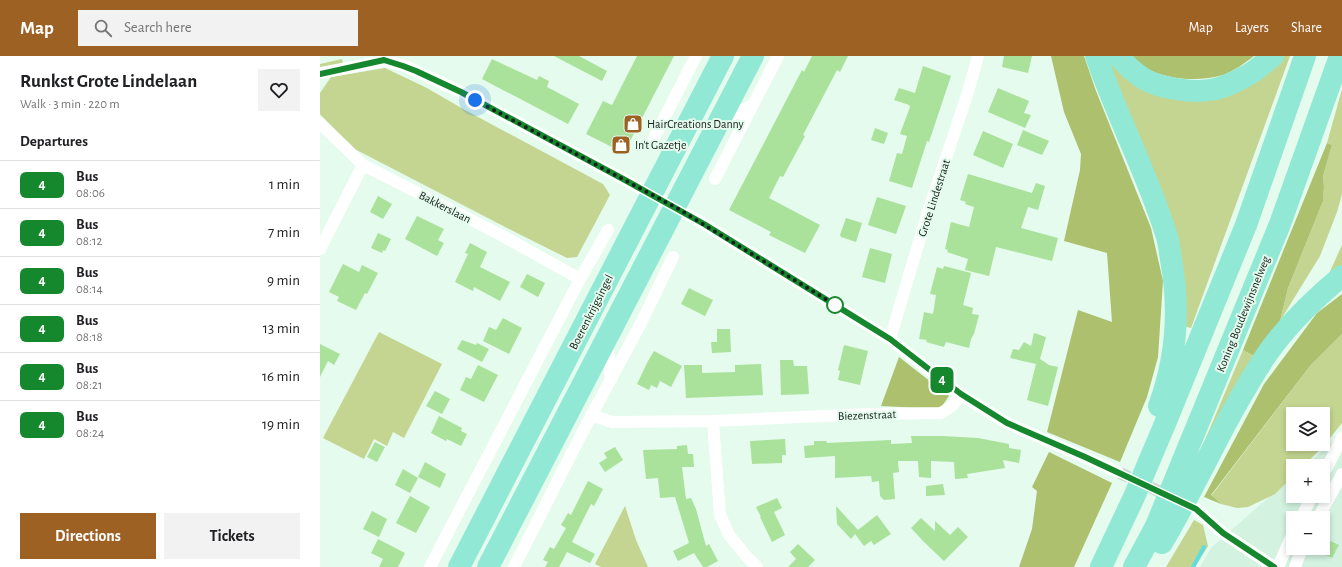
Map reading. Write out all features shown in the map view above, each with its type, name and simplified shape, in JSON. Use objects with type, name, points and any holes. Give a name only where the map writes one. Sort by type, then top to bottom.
[{"type":"highway","name":"Boerenkrijgsingel","points":[[459,567],[723,56]]},
{"type":"highway","points":[[488,567],[753,56]]},
{"type":"highway","points":[[1096,56],[1149,186],[1168,238],[1175,278],[1176,315],[1174,343],[1166,388],[1135,469],[1134,497]]},
{"type":"highway","points":[[1118,56],[1127,66],[1146,80],[1168,87],[1194,91],[1210,90],[1225,86],[1247,76],[1273,56]]},
{"type":"highway","points":[[1101,567],[1134,497],[1246,225],[1305,56]]},
{"type":"highway","name":"Koning Boudewijnsnelweg","points":[[1134,567],[1156,526],[1280,224],[1340,56]]},
{"type":"highway","points":[[1147,567],[1168,533],[1241,396],[1266,357],[1286,331],[1317,297],[1342,276]]},
{"type":"street","points":[[654,138],[696,56]]},
{"type":"street","points":[[715,179],[778,56]]},
{"type":"street","name":"Grote Lindestraat","points":[[890,339],[978,56]]},
{"type":"street","points":[[320,74],[384,60],[405,61],[675,207],[890,339],[961,394],[1007,423],[1118,472]]},
{"type":"street","points":[[720,121],[753,105]]},
{"type":"street","name":"Bakkerslaan","points":[[320,123],[363,165],[501,236],[580,279]]},
{"type":"street","points":[[320,249],[363,165]]},
{"type":"street","name":"Boerenkrijgsingel","points":[[430,567],[580,279],[608,230]]},
{"type":"street","points":[[514,567],[673,257]]},
{"type":"street","points":[[607,338],[611,380]]},
{"type":"street","name":"Biezenstraat","points":[[591,415],[612,422],[713,421],[869,414],[941,413],[952,406],[961,394]]},
{"type":"street","points":[[713,421],[720,515],[729,535],[757,567]]},
{"type":"street","points":[[1330,461],[1342,438]]},
{"type":"street","points":[[1322,511],[1342,474]]},
{"type":"street","points":[[1196,509],[1223,533],[1274,567]]},
{"type":"street","points":[[1278,567],[1286,549]]},
{"type":"street","points":[[1295,567],[1299,555]]},
{"type":"shaded area","points":[[1337,438],[1342,440],[1342,567],[1200,567],[1211,548],[1286,482],[1286,503],[1330,503],[1330,459],[1313,459],[1322,451],[1330,451],[1330,444]]},
{"type":"green space","points":[[1051,56],[1084,56],[1096,91],[1151,228],[1163,281],[1158,357],[1147,397],[1120,462],[1047,432],[1078,310],[1112,322],[1107,253],[1064,241],[1080,170],[1081,154],[1064,112]]},
{"type":"green space","points":[[1104,56],[1176,97],[1280,56],[1290,56],[1191,328],[1183,326]]},
{"type":"green space","points":[[1130,56],[1254,56],[1223,75],[1204,79],[1185,79],[1156,73],[1140,65]]},
{"type":"green space","points":[[342,59],[343,64],[320,68],[320,64]]},
{"type":"green space","points":[[385,68],[425,87],[603,184],[610,195],[577,257],[567,258],[347,145],[320,114],[320,93],[331,77]]},
{"type":"green space","points":[[1342,89],[1342,194],[1337,212],[1320,256],[1280,321],[1288,288],[1323,201],[1323,176],[1332,145],[1327,143]]},
{"type":"green space","points":[[1327,143],[1332,145],[1323,176],[1323,201],[1288,288],[1280,321],[1258,358],[1243,350]]},
{"type":"green space","points":[[1342,245],[1342,267],[1328,276]]},
{"type":"green space","points":[[1342,294],[1342,334],[1310,366],[1211,495],[1221,504],[1204,497],[1264,384],[1317,313]]},
{"type":"green space","points":[[379,332],[442,364],[404,438],[393,432],[387,446],[374,439],[364,459],[323,438]]},
{"type":"green space","points":[[1342,334],[1342,423],[1330,438],[1330,407],[1286,407],[1286,451],[1319,451],[1310,459],[1286,459],[1286,483],[1275,494],[1248,507],[1237,508],[1221,504],[1211,496],[1310,366]]},
{"type":"green space","points":[[1243,350],[1258,358],[1207,442],[1205,440]]},
{"type":"green space","points":[[899,357],[949,396],[940,409],[881,406]]},
{"type":"green space","points":[[1049,452],[1112,483],[1074,567],[1019,567],[1032,529],[1037,491],[1032,487]]},
{"type":"green space","points":[[625,506],[636,540],[648,567],[601,567],[595,564]]},
{"type":"green space","points":[[1194,520],[1203,525],[1208,546],[1195,567],[1166,567]]},
{"type":"building","points":[[554,56],[579,56],[607,71],[602,81]]},
{"type":"building","points":[[637,56],[674,56],[624,153],[586,134],[603,101],[612,105]]},
{"type":"building","points":[[812,56],[848,56],[840,72],[837,70],[803,135],[805,136],[783,177],[780,176],[769,198],[820,225],[805,253],[769,235],[771,232],[729,210],[802,70],[804,72]]},
{"type":"building","points":[[1004,56],[1032,56],[1028,73],[1002,67]]},
{"type":"building","points":[[492,59],[537,80],[539,76],[549,81],[547,87],[579,104],[568,124],[482,79]]},
{"type":"building","points":[[923,66],[951,76],[929,142],[927,141],[912,188],[889,181],[897,153],[902,154],[907,136],[900,134],[910,107],[909,105],[894,100],[899,88],[915,93]]},
{"type":"building","points":[[998,88],[1029,101],[1024,113],[1031,115],[1025,128],[988,112]]},
{"type":"building","points":[[875,128],[888,133],[884,144],[871,140]]},
{"type":"building","points":[[1023,130],[1049,141],[1042,155],[1017,145]]},
{"type":"building","points":[[983,131],[1013,144],[1003,168],[973,155]]},
{"type":"building","points":[[968,174],[1032,193],[1036,183],[1045,186],[1038,210],[1028,207],[1021,228],[1058,238],[1052,261],[996,247],[989,276],[965,270],[968,259],[947,252],[948,250],[945,249],[951,222],[969,227],[974,207],[965,204],[966,202],[960,200]]},
{"type":"building","points":[[378,196],[392,204],[383,219],[370,212]]},
{"type":"building","points":[[877,197],[906,206],[896,234],[868,225]]},
{"type":"building","points":[[417,216],[444,229],[438,240],[444,243],[437,256],[405,239]]},
{"type":"building","points":[[846,218],[862,223],[856,242],[841,237],[840,235]]},
{"type":"building","points":[[378,233],[391,239],[385,251],[383,250],[382,253],[371,248]]},
{"type":"building","points":[[470,243],[487,252],[480,267],[510,282],[500,301],[474,287],[473,291],[455,282],[468,254],[465,253]]},
{"type":"building","points":[[870,248],[892,254],[885,283],[862,277]]},
{"type":"building","points":[[343,264],[359,272],[362,265],[378,273],[367,294],[365,293],[356,310],[337,301],[339,297],[329,292]]},
{"type":"building","points":[[944,266],[971,273],[963,305],[973,308],[972,314],[979,315],[969,348],[946,342],[944,347],[926,342],[927,340],[919,339],[924,312],[933,314],[936,295],[930,294],[937,267],[943,269]]},
{"type":"building","points":[[527,274],[545,283],[538,297],[520,287]]},
{"type":"building","points":[[689,288],[713,300],[705,316],[681,304]]},
{"type":"building","points":[[503,318],[522,328],[509,354],[483,341],[489,327],[496,330]]},
{"type":"building","points":[[717,329],[730,329],[731,352],[712,353],[711,342],[717,342]]},
{"type":"building","points":[[1034,333],[1046,337],[1040,359],[1049,365],[1058,367],[1048,406],[1027,400],[1036,364],[1010,358],[1013,349],[1019,350],[1024,342],[1031,346]]},
{"type":"building","points":[[462,340],[476,345],[477,343],[489,349],[482,362],[457,349]]},
{"type":"building","points":[[320,344],[340,354],[334,365],[328,361],[320,377]]},
{"type":"building","points":[[844,345],[868,351],[860,385],[838,380],[840,371],[838,370]]},
{"type":"building","points":[[654,351],[682,366],[671,387],[660,381],[657,388],[651,385],[649,390],[637,384]]},
{"type":"building","points":[[780,360],[793,360],[794,366],[807,366],[809,394],[781,395]]},
{"type":"building","points":[[761,364],[763,395],[686,398],[684,365],[702,365],[702,373],[735,372],[735,365]]},
{"type":"building","points":[[478,365],[498,375],[484,402],[460,390],[466,377],[471,379]]},
{"type":"building","points":[[435,391],[450,399],[442,414],[426,406]]},
{"type":"building","points":[[439,416],[462,428],[461,431],[467,434],[461,446],[447,439],[446,441],[431,433]]},
{"type":"building","points":[[911,436],[978,438],[1009,444],[1009,448],[1021,450],[1019,463],[1003,460],[1005,468],[967,474],[968,478],[955,479],[954,462],[931,461],[931,478],[919,477],[918,461],[898,461],[899,472],[893,473],[895,499],[884,500],[880,496],[879,481],[872,482],[871,476],[835,478],[835,456],[805,458],[804,446],[814,445],[814,441],[826,441],[827,443],[891,440],[891,444],[912,443]]},
{"type":"building","points":[[785,439],[786,455],[782,455],[782,463],[752,464],[750,441]]},
{"type":"building","points":[[375,442],[385,447],[377,462],[367,457]]},
{"type":"building","points":[[687,445],[688,454],[693,454],[694,467],[682,467],[686,499],[691,498],[696,509],[706,546],[709,544],[718,561],[707,567],[703,567],[694,553],[678,561],[673,551],[689,543],[675,497],[660,498],[658,478],[646,479],[643,450],[677,449],[677,446]]},
{"type":"building","points":[[615,447],[623,460],[605,472],[599,463],[607,458],[604,453]]},
{"type":"building","points":[[425,462],[446,474],[440,488],[418,477]]},
{"type":"building","points":[[403,469],[418,478],[410,493],[395,485]]},
{"type":"building","points":[[588,481],[603,489],[594,506],[591,504],[572,542],[595,554],[590,563],[567,552],[559,567],[545,567],[548,562],[543,560],[550,547],[554,549],[566,528],[561,525],[568,513],[571,515]]},
{"type":"building","points":[[943,484],[945,495],[926,496],[926,486]]},
{"type":"building","points":[[410,496],[430,507],[416,533],[396,523]]},
{"type":"building","points":[[777,498],[782,508],[774,512],[785,535],[772,542],[756,507]]},
{"type":"building","points":[[836,506],[858,530],[877,515],[891,534],[874,545],[871,541],[864,546],[855,534],[851,539],[837,524]]},
{"type":"building","points":[[372,511],[387,519],[379,537],[363,529]]},
{"type":"building","points":[[921,518],[935,531],[935,521],[950,535],[958,527],[968,537],[944,561],[911,528]]},
{"type":"building","points":[[378,539],[405,553],[398,567],[379,567],[383,559],[371,553]]},
{"type":"building","points":[[1330,541],[1339,545],[1332,558],[1326,555],[1330,555]]},
{"type":"building","points":[[798,544],[815,560],[808,567],[788,567],[796,559],[790,552]]},
{"type":"waterway","points":[[1193,567],[1204,547]]},
{"type":"tunnel","points":[[1118,472],[1173,498]]},
{"type":"bus line","name":"4","points":[[320,74],[384,60],[416,71],[461,92],[663,200],[704,224],[890,339],[961,394],[1007,423],[1085,457],[1196,509],[1223,533],[1274,567]]},
{"type":"place","name":"HairCreations Danny","points":[[633,124]]},
{"type":"place","name":"In't Gazetje","points":[[621,145]]},
{"type":"route","points":[[475,100],[675,207],[837,306],[835,305]]}]
